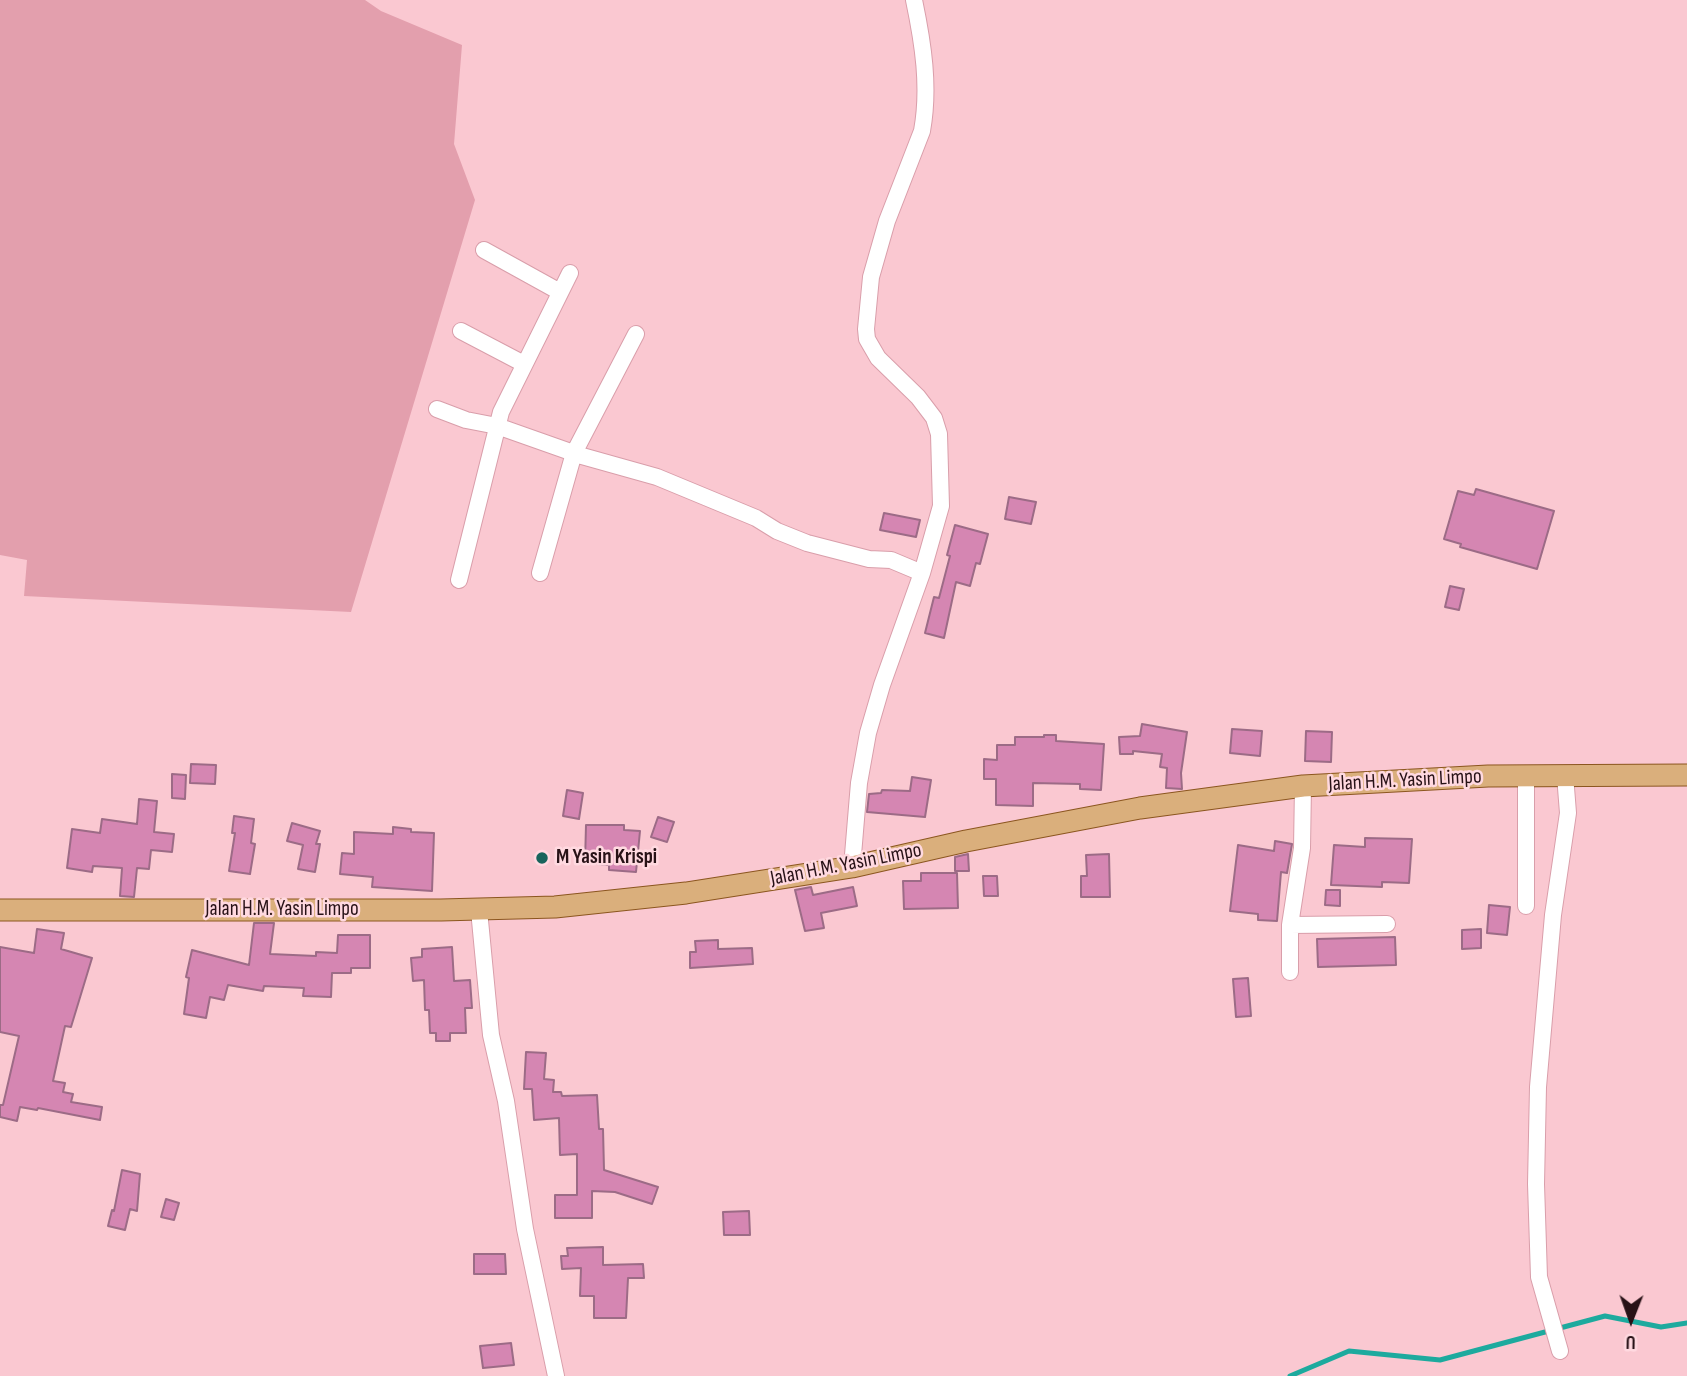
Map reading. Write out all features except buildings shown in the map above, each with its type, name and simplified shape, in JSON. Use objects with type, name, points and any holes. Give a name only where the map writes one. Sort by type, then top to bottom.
[{"type":"main road","name":"Jalan H.M. Yasin Limpo","points":[[0,910],[479,910],[555,906],[686,893],[852,867],[978,839],[1140,808],[1303,786],[1526,775],[1687,775]]},
{"type":"street","points":[[852,867],[859,783],[868,733],[922,573],[941,506],[939,434],[934,418],[878,358],[867,339],[866,329],[871,277],[877,255],[925,116],[925,65],[914,0]]},
{"type":"street","points":[[484,250],[560,292]]},
{"type":"street","points":[[459,580],[501,412],[570,273]]},
{"type":"street","points":[[461,331],[524,364]]},
{"type":"street","points":[[540,573],[574,453],[636,334]]},
{"type":"street","points":[[437,408],[466,420],[497,426],[574,453],[657,477],[756,518],[777,531],[807,543],[869,559],[891,560],[922,573]]},
{"type":"street","points":[[1526,775],[1526,906]]},
{"type":"street","points":[[1560,1351],[1539,1277],[1536,1184],[1538,1087],[1553,915],[1567,813],[1565,775]]},
{"type":"street","points":[[1290,972],[1290,925],[1302,848],[1303,786]]},
{"type":"street","points":[[479,910],[491,1035],[506,1101],[525,1229],[556,1376]]},
{"type":"street","points":[[1290,925],[1387,924]]},
{"type":"shaded area","points":[[0,0],[365,0],[381,11],[462,45],[454,144],[475,200],[351,612],[24,596],[27,560],[0,555]]},
{"type":"waterway","points":[[1290,1376],[1349,1351],[1440,1360],[1605,1316],[1661,1327],[1687,1323]]},
{"type":"place","name":"M Yasin Krispi","points":[[542,858]]}]
